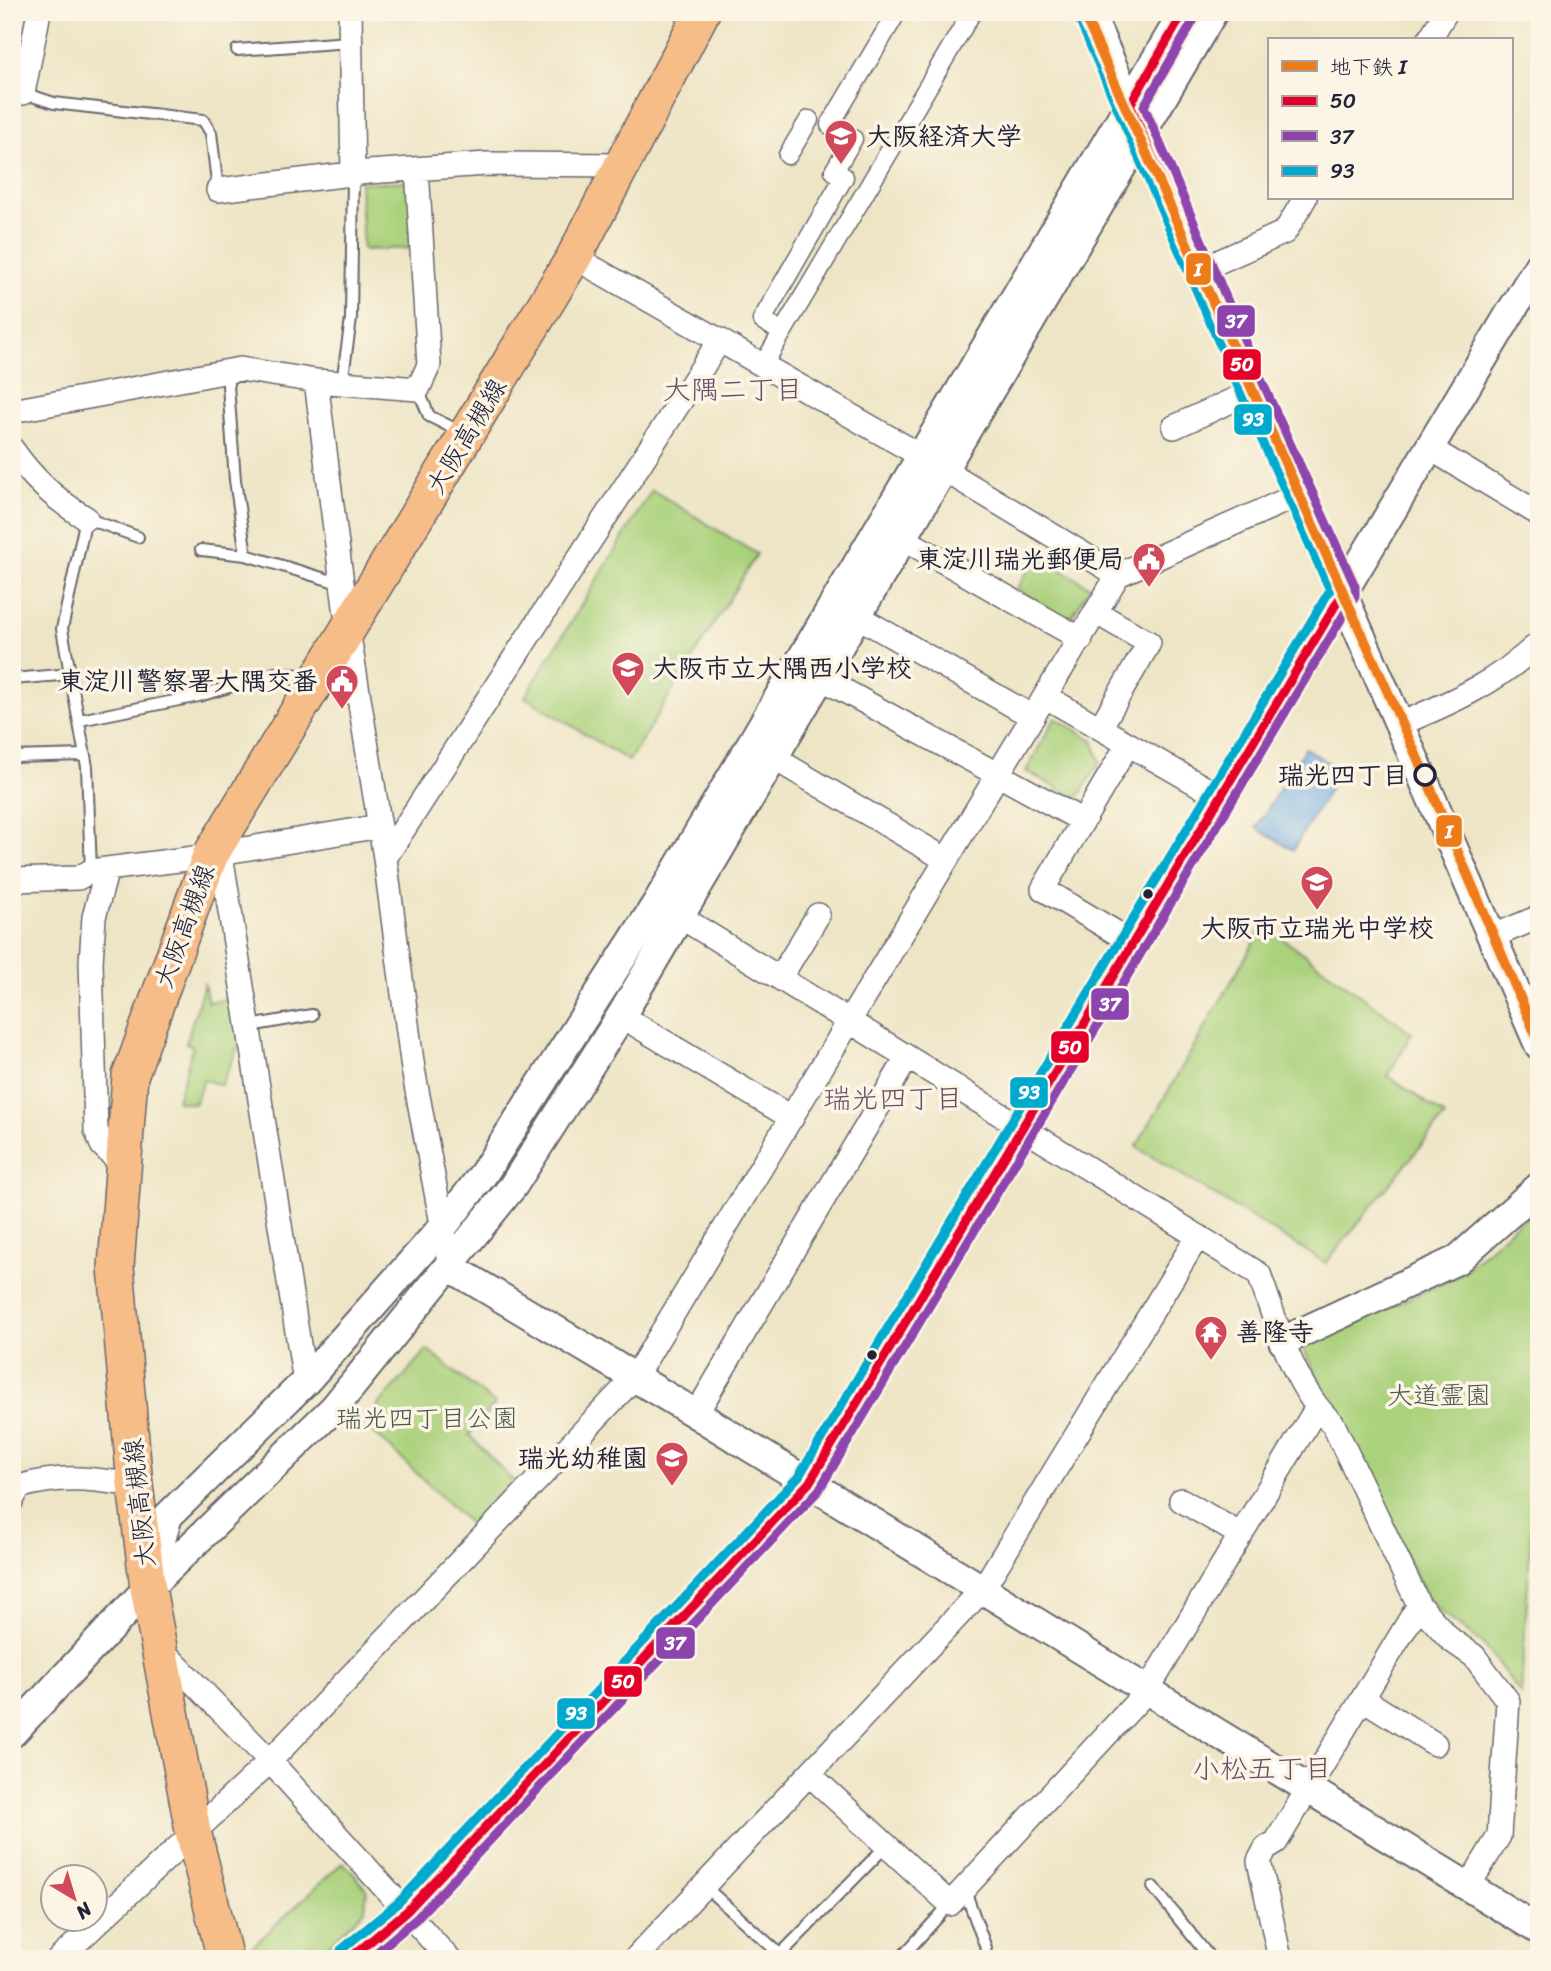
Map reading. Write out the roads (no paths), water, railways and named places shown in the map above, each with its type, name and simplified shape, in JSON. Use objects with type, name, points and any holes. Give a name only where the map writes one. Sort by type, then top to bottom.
[{"type":"main road","name":"大阪高槻線","points":[[225,1959],[193,1831],[148,1588],[135,1485],[116,1267],[130,1076],[216,850],[574,257],[702,12]]},
{"type":"street","points":[[18,93],[39,12]]},
{"type":"street","points":[[350,12],[353,176]]},
{"type":"street","points":[[788,155],[808,122],[825,134],[897,12]]},
{"type":"street","points":[[763,365],[972,12]]},
{"type":"street","points":[[1089,12],[1200,271],[1344,591],[1539,1045]]},
{"type":"street","points":[[148,1588],[169,1516],[305,1382],[442,1228],[484,1173],[772,757],[902,538],[933,463],[1184,12]]},
{"type":"street","points":[[12,1733],[148,1588],[334,1408],[513,1186],[621,1016],[668,909],[933,463],[1142,132],[1213,12]]},
{"type":"street","points":[[1430,38],[1446,12]]},
{"type":"street","points":[[782,332],[762,320],[767,302],[844,177],[834,171],[853,139],[830,125]]},
{"type":"street","points":[[218,190],[487,163],[622,165]]},
{"type":"street","points":[[12,411],[240,369],[316,381],[418,390],[429,365],[417,169]]},
{"type":"street","points":[[1200,271],[1285,232],[1304,200]]},
{"type":"street","points":[[574,257],[933,463],[1118,575]]},
{"type":"street","points":[[349,1959],[407,1911],[810,1483],[1222,799],[1539,265]]},
{"type":"street","points":[[385,858],[720,340]]},
{"type":"street","points":[[316,381],[348,630],[385,858],[413,1069],[450,1267],[696,1413],[1539,1930]]},
{"type":"street","points":[[1174,427],[1253,391]]},
{"type":"street","points":[[12,449],[30,475],[86,518]]},
{"type":"street","points":[[1431,449],[1539,514]]},
{"type":"street","points":[[59,1959],[271,1761],[635,1377],[1118,575],[1300,494]]},
{"type":"street","points":[[902,538],[1081,639]]},
{"type":"street","points":[[1097,613],[1149,643],[1100,728]]},
{"type":"street","points":[[855,615],[1033,717]]},
{"type":"street","points":[[1400,724],[1459,701],[1523,658],[1539,643]]},
{"type":"street","points":[[820,677],[997,776],[1013,780],[1083,821]]},
{"type":"street","points":[[1046,697],[1222,799]]},
{"type":"street","points":[[1128,744],[1043,889],[1135,944]]},
{"type":"street","points":[[772,757],[945,859]]},
{"type":"street","points":[[12,880],[78,878],[99,870],[216,850],[380,827]]},
{"type":"street","points":[[216,850],[250,1026],[305,1382]]},
{"type":"street","points":[[99,870],[91,962],[96,1130],[102,1144],[122,1165]]},
{"type":"street","points":[[668,909],[1259,1274],[1283,1341],[1316,1409],[1333,1424],[1419,1605],[1451,1640],[1474,1656],[1508,1701],[1499,1836],[1468,1888]]},
{"type":"street","points":[[780,978],[818,915]]},
{"type":"street","points":[[1491,937],[1539,917]]},
{"type":"street","points":[[621,1016],[792,1118]]},
{"type":"street","points":[[696,1413],[907,1058]]},
{"type":"street","points":[[1283,1341],[1457,1261],[1539,1187]]},
{"type":"street","points":[[635,1959],[982,1590],[1198,1236]]},
{"type":"street","points":[[808,1774],[886,1846],[957,1896],[1147,1691],[1316,1409]]},
{"type":"street","points":[[14,1488],[47,1479],[75,1477],[135,1485]]},
{"type":"street","points":[[1181,1500],[1241,1535]]},
{"type":"street","points":[[1280,1959],[1259,1861],[1266,1848],[1276,1842],[1419,1605]]},
{"type":"street","points":[[158,1646],[271,1761],[449,1959]]},
{"type":"street","points":[[1363,1699],[1435,1744]]},
{"type":"lane","points":[[237,50],[350,42]]},
{"type":"lane","points":[[18,93],[54,103],[203,120],[211,133],[218,190]]},
{"type":"lane","points":[[342,383],[351,319],[353,176]]},
{"type":"lane","points":[[227,372],[235,480],[246,555]]},
{"type":"lane","points":[[418,390],[429,416],[467,435]]},
{"type":"lane","points":[[99,870],[80,720],[62,629],[86,518],[138,537]]},
{"type":"lane","points":[[201,550],[246,555],[342,584]]},
{"type":"lane","points":[[80,720],[199,696],[275,673],[320,677]]},
{"type":"lane","points":[[12,679],[72,674]]},
{"type":"lane","points":[[12,757],[85,755]]},
{"type":"lane","points":[[250,1026],[312,1015]]},
{"type":"lane","points":[[704,1886],[778,1957],[886,1846]]},
{"type":"lane","points":[[1153,1887],[1207,1954],[1201,1959]]},
{"type":"lane","points":[[900,1959],[957,1896],[986,1948]]},
{"type":"water","points":[[1305,748],[1341,770],[1293,850],[1256,828]]},
{"type":"metro line","name":"I","points":[[1083,12],[1425,775],[1539,1042]]},
{"type":"place","name":"大阪経済大学","points":[[841,166]]},
{"type":"place","name":"東淀川瑞光郵便局","points":[[1149,589]]},
{"type":"place","name":"大阪市立大隅西小学校","points":[[628,698]]},
{"type":"place","name":"東淀川警察署大隅交番","points":[[342,711]]},
{"type":"place","name":"瑞光四丁目","points":[[1425,775]]},
{"type":"place","name":"大阪市立瑞光中学校","points":[[1317,912]]},
{"type":"place","name":"善隆寺","points":[[1211,1362]]},
{"type":"place","name":"瑞光幼稚園","points":[[672,1488]]},
{"type":"district","name":"大隅二丁目","points":[[733,389]]},
{"type":"district","name":"瑞光四丁目","points":[[893,1098]]},
{"type":"district","name":"小松五丁目","points":[[1262,1768]]},
{"type":"park label","name":"大道霊園","points":[[1439,1395]]},
{"type":"park label","name":"瑞光四丁目公園","points":[[427,1418]]}]
